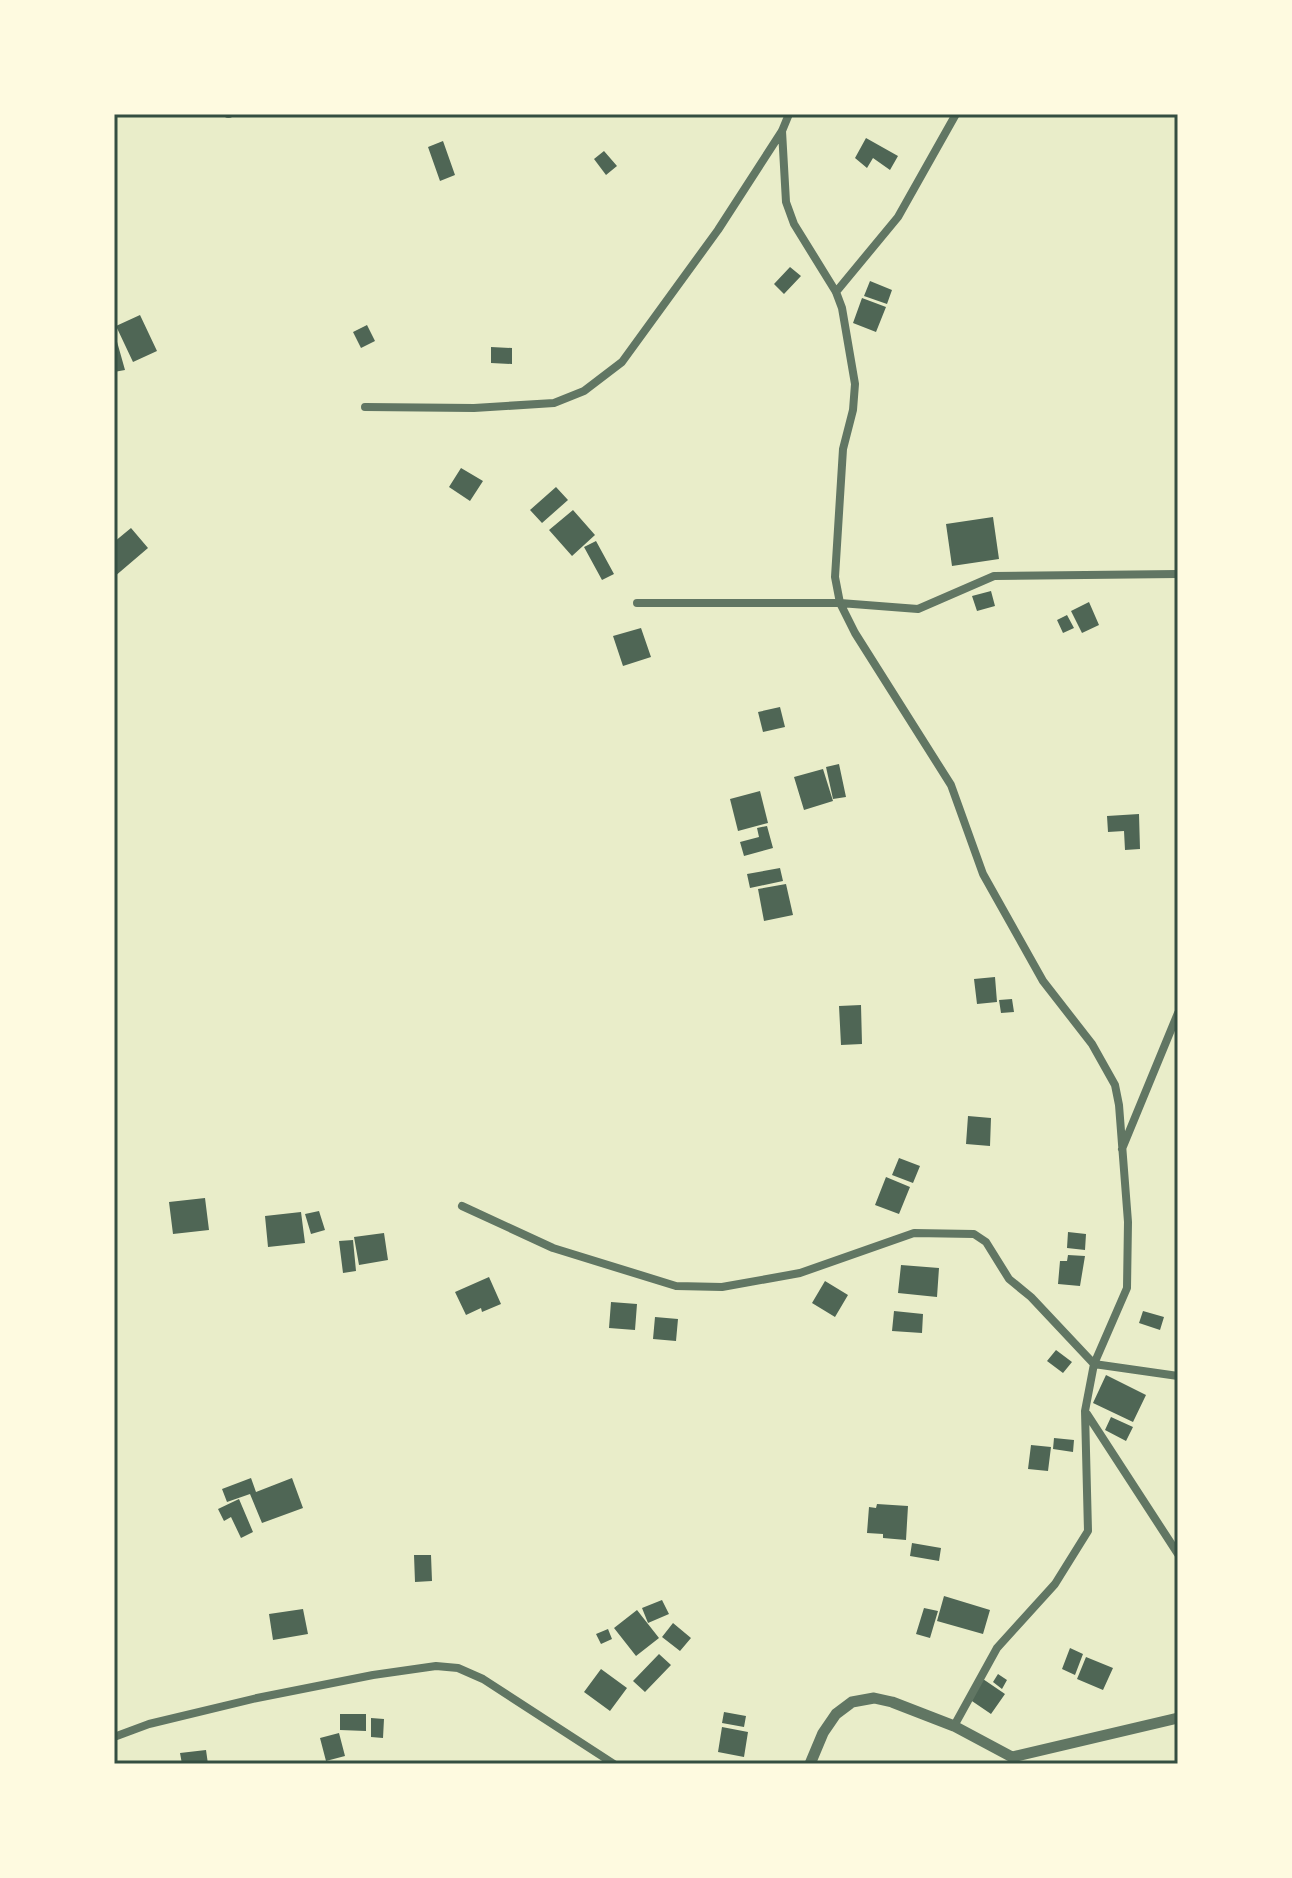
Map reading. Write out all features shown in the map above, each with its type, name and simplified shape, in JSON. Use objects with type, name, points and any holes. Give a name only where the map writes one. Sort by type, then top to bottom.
[{"type":"street","points":[[365,407],[474,408],[554,403],[584,391],[622,362],[718,230],[782,131],[789,114]]},
{"type":"street","points":[[836,292],[898,217],[956,114]]},
{"type":"street","points":[[782,131],[786,202],[794,224],[836,292],[842,308],[855,384],[842,463],[835,577],[840,603],[855,633],[951,785],[983,874],[1043,981],[1092,1044],[1115,1085],[1128,1222],[1127,1288],[1094,1364],[1085,1411],[1088,1531],[1055,1584],[997,1648],[954,1726]]},
{"type":"street","points":[[637,603],[840,603],[918,609],[994,576],[1178,574]]},
{"type":"street","points":[[1121,1152],[1178,1013]]},
{"type":"street","points":[[462,1206],[553,1248],[676,1286],[722,1287],[800,1273],[914,1233],[974,1234],[986,1242],[1009,1279],[1031,1297],[1094,1364],[1178,1376]]},
{"type":"street","points":[[1085,1411],[1178,1554]]},
{"type":"street","points":[[114,1737],[149,1724],[257,1698],[436,1666],[458,1668],[483,1679],[614,1764]]},
{"type":"street","points":[[810,1764],[823,1733],[836,1714],[852,1702],[874,1698],[954,1726],[1025,1764]]},
{"type":"street","points":[[1012,1757],[1178,1718]]},
{"type":"building","points":[[866,138],[898,156],[890,170],[873,158],[867,168],[855,158]]},
{"type":"building","points":[[443,141],[455,175],[440,181],[428,147]]},
{"type":"building","points":[[604,151],[617,166],[606,175],[594,159]]},
{"type":"building","points":[[790,267],[801,276],[784,294],[774,284]]},
{"type":"building","points":[[870,281],[892,290],[887,304],[864,296]]},
{"type":"building","points":[[862,298],[886,307],[876,332],[853,323]]},
{"type":"building","points":[[140,315],[157,351],[133,362],[116,326]]},
{"type":"building","points":[[367,325],[375,341],[361,348],[353,332]]},
{"type":"building","points":[[114,331],[125,370],[114,372]]},
{"type":"building","points":[[491,347],[512,348],[512,364],[491,363]]},
{"type":"building","points":[[461,468],[483,481],[470,501],[449,487]]},
{"type":"building","points":[[556,487],[568,500],[542,523],[530,510]]},
{"type":"building","points":[[573,510],[595,535],[572,556],[549,530]]},
{"type":"building","points":[[993,517],[999,559],[952,566],[946,524]]},
{"type":"building","points":[[131,528],[148,548],[114,577],[114,542]]},
{"type":"building","points":[[596,541],[614,574],[602,580],[584,547]]},
{"type":"building","points":[[991,591],[995,606],[977,611],[972,596]]},
{"type":"building","points":[[1089,602],[1099,625],[1082,633],[1071,611]]},
{"type":"building","points":[[1067,615],[1074,628],[1063,633],[1057,620]]},
{"type":"building","points":[[641,628],[651,657],[623,666],[613,636]]},
{"type":"building","points":[[780,707],[785,727],[763,732],[758,712]]},
{"type":"building","points":[[839,764],[846,797],[833,799],[826,767]]},
{"type":"building","points":[[823,769],[833,801],[804,810],[794,777]]},
{"type":"building","points":[[760,791],[768,823],[738,831],[730,799]]},
{"type":"building","points":[[1139,814],[1140,849],[1125,850],[1124,831],[1108,832],[1107,816]]},
{"type":"building","points":[[767,826],[773,848],[744,856],[740,842],[759,837],[757,828]]},
{"type":"building","points":[[780,868],[783,881],[750,888],[747,874]]},
{"type":"building","points":[[786,884],[793,915],[764,921],[758,889]]},
{"type":"building","points":[[995,977],[997,1002],[977,1004],[974,979]]},
{"type":"building","points":[[1012,999],[1014,1012],[1001,1013],[999,1000]]},
{"type":"building","points":[[861,1005],[862,1044],[841,1045],[839,1006]]},
{"type":"building","points":[[968,1116],[991,1118],[990,1146],[966,1144]]},
{"type":"building","points":[[899,1158],[920,1166],[913,1183],[892,1175]]},
{"type":"building","points":[[886,1177],[910,1187],[899,1214],[875,1205]]},
{"type":"building","points":[[205,1198],[209,1230],[173,1234],[169,1202]]},
{"type":"building","points":[[319,1211],[325,1230],[311,1234],[305,1214]]},
{"type":"building","points":[[301,1212],[305,1243],[268,1247],[265,1216]]},
{"type":"building","points":[[1068,1232],[1086,1234],[1085,1250],[1067,1248]]},
{"type":"building","points":[[384,1233],[388,1260],[359,1265],[354,1237]]},
{"type":"building","points":[[353,1240],[356,1271],[343,1273],[339,1241]]},
{"type":"building","points":[[1068,1255],[1085,1256],[1080,1286],[1058,1284],[1060,1261],[1067,1261]]},
{"type":"building","points":[[901,1265],[939,1268],[937,1297],[898,1293]]},
{"type":"building","points":[[489,1277],[501,1304],[466,1315],[455,1292]]},
{"type":"building","points":[[825,1281],[848,1295],[835,1317],[812,1303]]},
{"type":"building","points":[[611,1302],[637,1304],[635,1330],[609,1328]]},
{"type":"building","points":[[894,1311],[923,1314],[922,1333],[892,1331]]},
{"type":"building","points":[[1143,1311],[1164,1317],[1160,1330],[1139,1323]]},
{"type":"building","points":[[655,1317],[678,1319],[676,1341],[653,1339]]},
{"type":"building","points":[[1056,1350],[1072,1362],[1063,1373],[1047,1361]]},
{"type":"building","points":[[1106,1375],[1146,1395],[1133,1422],[1093,1403]]},
{"type":"building","points":[[1111,1417],[1133,1427],[1126,1441],[1105,1430]]},
{"type":"building","points":[[1054,1438],[1074,1440],[1073,1452],[1053,1449]]},
{"type":"building","points":[[1031,1445],[1051,1447],[1048,1471],[1028,1469]]},
{"type":"building","points":[[251,1478],[256,1492],[292,1478],[303,1508],[262,1523],[250,1494],[227,1502],[222,1489]]},
{"type":"building","points":[[239,1499],[253,1532],[241,1538],[231,1517],[224,1521],[218,1509]]},
{"type":"building","points":[[877,1504],[908,1506],[906,1540],[867,1533],[869,1507],[876,1508]]},
{"type":"building","points":[[912,1543],[941,1548],[939,1561],[910,1556]]},
{"type":"building","points":[[414,1555],[431,1555],[432,1581],[415,1582]]},
{"type":"building","points":[[944,1596],[990,1610],[983,1634],[937,1621]]},
{"type":"building","points":[[662,1600],[669,1614],[648,1623],[642,1608]]},
{"type":"building","points":[[924,1608],[938,1611],[930,1638],[916,1634]]},
{"type":"building","points":[[303,1609],[308,1634],[273,1640],[269,1614]]},
{"type":"building","points":[[637,1610],[659,1638],[636,1656],[614,1628]]},
{"type":"building","points":[[673,1623],[691,1638],[680,1651],[662,1637]]},
{"type":"building","points":[[608,1629],[612,1639],[601,1644],[596,1634]]},
{"type":"building","points":[[1070,1648],[1083,1654],[1075,1675],[1062,1669]]},
{"type":"building","points":[[659,1654],[671,1665],[645,1692],[633,1681]]},
{"type":"building","points":[[1086,1657],[1113,1668],[1103,1690],[1077,1679]]},
{"type":"building","points":[[601,1669],[627,1688],[610,1711],[584,1692]]},
{"type":"building","points":[[998,1674],[1007,1680],[1002,1689],[993,1682]]},
{"type":"building","points":[[983,1679],[1005,1694],[991,1714],[969,1699]]},
{"type":"building","points":[[724,1712],[746,1716],[744,1727],[722,1723]]},
{"type":"building","points":[[340,1714],[366,1714],[366,1731],[340,1730]]},
{"type":"building","points":[[371,1718],[384,1719],[383,1738],[371,1737]]},
{"type":"building","points":[[722,1727],[748,1732],[744,1757],[718,1752]]},
{"type":"building","points":[[339,1733],[345,1756],[326,1761],[320,1738]]},
{"type":"building","points":[[206,1750],[208,1764],[182,1764],[180,1753]]}]
